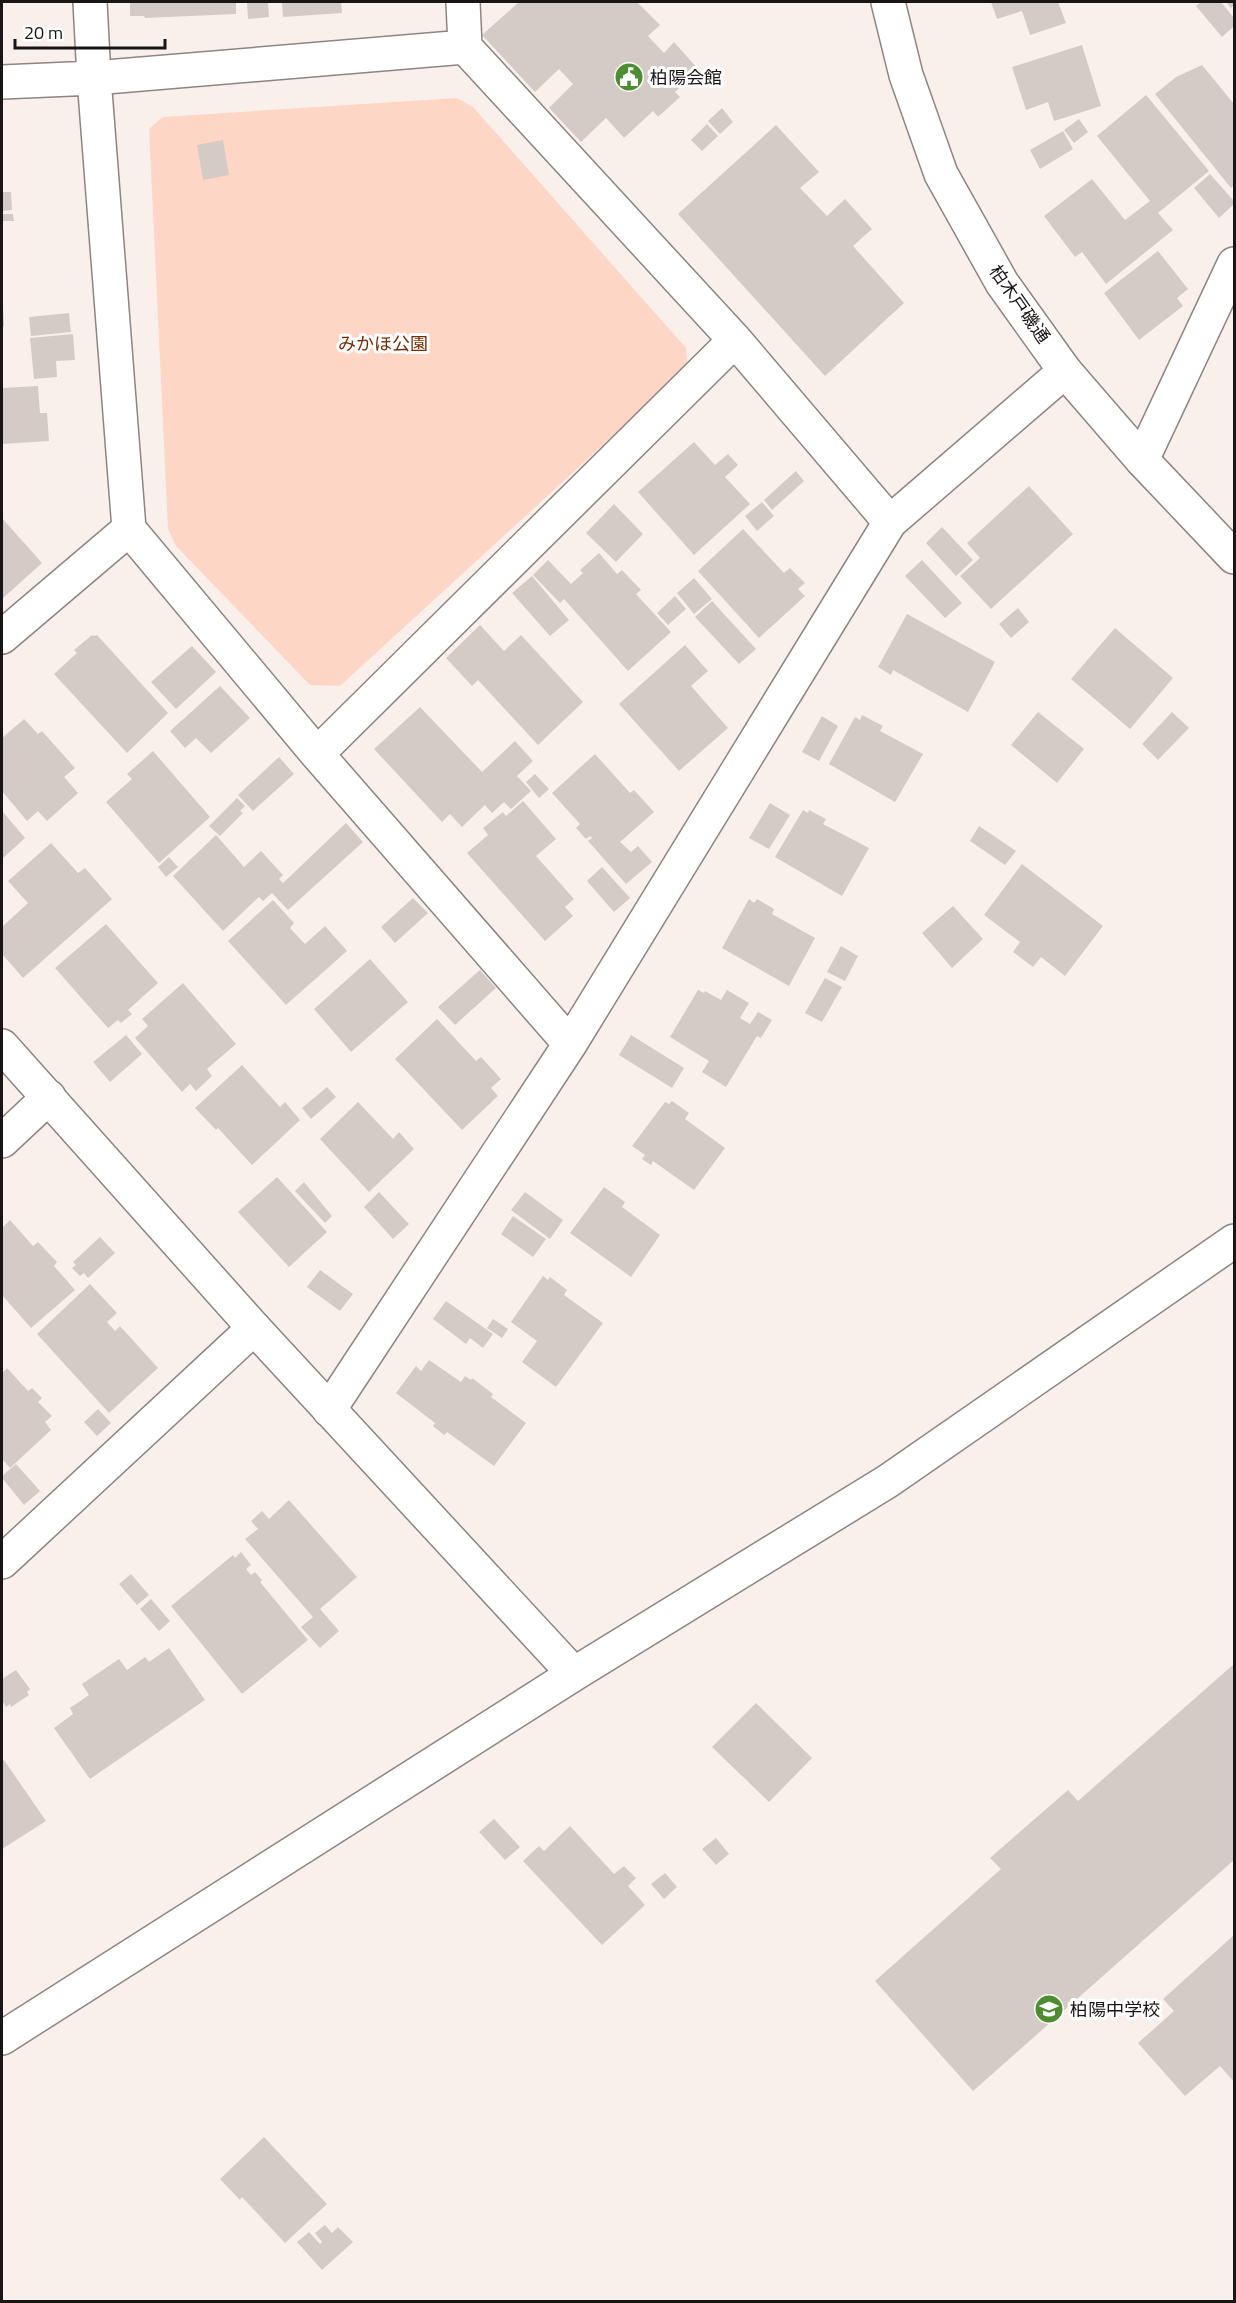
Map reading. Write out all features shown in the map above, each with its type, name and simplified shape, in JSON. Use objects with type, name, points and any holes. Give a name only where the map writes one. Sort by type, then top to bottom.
[{"type":"street","points":[[90,2],[129,529],[317,754],[570,1044]]},
{"type":"street","points":[[464,2],[465,47],[735,340],[890,522]]},
{"type":"street","name":"柏木戸磯通","points":[[888,2],[906,75],[941,174],[1002,283],[1065,371],[1142,460],[1234,557]]},
{"type":"street","points":[[2,82],[94,78],[465,47]]},
{"type":"street","points":[[1142,460],[1234,264]]},
{"type":"street","points":[[317,754],[735,340]]},
{"type":"street","points":[[329,1410],[570,1044],[890,522],[1065,371]]},
{"type":"street","points":[[2,638],[129,529]]},
{"type":"street","points":[[2,1046],[254,1328],[574,1674]]},
{"type":"street","points":[[2,1141],[49,1097]]},
{"type":"street","points":[[2,2038],[574,1674],[888,1481],[1234,1241]]},
{"type":"street","points":[[2,1562],[254,1328]]},
{"type":"green space","name":"みかほ公園","points":[[457,98],[473,107],[686,348],[688,367],[340,686],[310,685],[176,546],[168,529],[149,129],[163,117]]},
{"type":"building","points":[[236,2],[236,14],[145,18],[144,16],[130,16],[130,3]]},
{"type":"building","points":[[247,2],[268,2],[269,17],[248,19]]},
{"type":"building","points":[[282,2],[341,2],[342,13],[283,17]]},
{"type":"building","name":"柏陽会館","points":[[519,2],[637,2],[660,25],[648,36],[664,53],[674,42],[699,70],[675,92],[680,97],[658,117],[653,111],[624,138],[606,118],[581,142],[549,108],[573,84],[559,69],[535,92],[482,35]]},
{"type":"building","points":[[991,2],[1058,2],[1066,23],[1030,35],[1022,11],[997,19]]},
{"type":"building","points":[[1201,2],[1221,2],[1234,18],[1234,26],[1222,37],[1196,6]]},
{"type":"building","points":[[1226,2],[1234,2],[1234,5],[1231,8]]},
{"type":"building","points":[[1082,45],[1101,106],[1054,121],[1048,102],[1026,110],[1012,67]]},
{"type":"building","points":[[1202,65],[1234,104],[1234,185],[1231,188],[1155,94],[1176,77]]},
{"type":"building","points":[[1146,95],[1209,171],[1158,213],[1173,230],[1106,284],[1082,252],[1075,257],[1044,216],[1092,179],[1125,220],[1150,201],[1097,136]]},
{"type":"building","points":[[722,108],[733,122],[720,134],[708,121]]},
{"type":"building","points":[[1079,119],[1088,132],[1074,143],[1064,130]]},
{"type":"building","points":[[707,124],[718,136],[702,151],[691,140]]},
{"type":"building","points":[[776,125],[819,172],[800,188],[827,216],[845,199],[872,229],[853,246],[904,303],[825,376],[678,214]]},
{"type":"building","points":[[1063,131],[1073,149],[1040,169],[1030,150]]},
{"type":"building","points":[[223,140],[229,175],[203,180],[197,145]]},
{"type":"building","points":[[1210,174],[1234,201],[1234,204],[1219,218],[1194,188]]},
{"type":"building","points":[[2,192],[11,192],[12,210],[2,211]]},
{"type":"building","points":[[2,214],[13,214],[14,221],[2,221]]},
{"type":"building","points":[[1158,251],[1188,289],[1177,298],[1183,306],[1139,340],[1104,293]]},
{"type":"building","points":[[69,313],[71,332],[31,336],[29,317]]},
{"type":"building","points":[[73,334],[75,360],[56,361],[57,377],[34,379],[30,338]]},
{"type":"building","points":[[38,386],[40,413],[47,413],[49,441],[2,444],[2,388]]},
{"type":"building","points":[[694,442],[715,465],[728,454],[738,465],[725,477],[750,504],[694,555],[638,492]]},
{"type":"building","points":[[796,471],[804,481],[772,510],[764,500]]},
{"type":"building","points":[[1029,486],[1073,534],[991,609],[960,576],[980,558],[967,543]]},
{"type":"building","points":[[762,502],[774,516],[757,531],[745,516]]},
{"type":"building","points":[[614,504],[643,534],[616,562],[586,533]]},
{"type":"building","points":[[2,518],[42,563],[2,599]]},
{"type":"building","points":[[942,527],[973,560],[956,576],[926,543]]},
{"type":"building","points":[[743,529],[784,573],[790,568],[805,583],[798,589],[805,596],[759,638],[698,571]]},
{"type":"building","points":[[599,553],[617,574],[622,570],[641,590],[636,594],[671,632],[628,671],[564,599],[560,603],[533,575],[548,560],[571,584],[583,573],[580,570]]},
{"type":"building","points":[[922,560],[962,603],[945,618],[905,576]]},
{"type":"building","points":[[532,576],[569,620],[550,636],[512,593]]},
{"type":"building","points":[[694,578],[712,599],[694,614],[677,593]]},
{"type":"building","points":[[675,596],[686,609],[668,625],[657,613]]},
{"type":"building","points":[[712,601],[756,649],[739,664],[695,617]]},
{"type":"building","points":[[1018,608],[1029,622],[1011,638],[999,624]]},
{"type":"building","points":[[907,614],[995,662],[968,712],[893,670],[891,675],[878,667]]},
{"type":"building","points":[[480,625],[504,651],[521,635],[583,702],[538,745],[478,680],[472,686],[446,658]]},
{"type":"building","points":[[1115,628],[1173,678],[1130,729],[1071,679]]},
{"type":"building","points":[[92,635],[97,635],[168,713],[127,753],[54,674],[77,653],[74,650]]},
{"type":"building","points":[[685,645],[708,671],[691,686],[728,728],[679,771],[619,704]]},
{"type":"building","points":[[192,646],[216,672],[176,709],[151,682]]},
{"type":"building","points":[[220,686],[250,718],[211,753],[196,738],[185,748],[170,731]]},
{"type":"building","points":[[420,707],[482,772],[515,741],[533,761],[517,776],[531,791],[511,809],[504,802],[492,813],[485,805],[462,827],[450,814],[442,822],[374,749]]},
{"type":"building","points":[[1038,712],[1084,749],[1057,783],[1011,745]]},
{"type":"building","points":[[1172,712],[1189,728],[1158,760],[1142,744]]},
{"type":"building","points":[[862,715],[883,726],[880,731],[923,754],[895,802],[829,764],[855,717],[860,720]]},
{"type":"building","points":[[822,716],[838,726],[819,761],[802,752]]},
{"type":"building","points":[[24,719],[38,734],[42,731],[75,768],[64,777],[78,793],[47,821],[38,811],[27,821],[2,791],[2,738]]},
{"type":"building","points":[[153,751],[210,817],[159,863],[106,802],[132,779],[127,774]]},
{"type":"building","points":[[595,754],[630,793],[634,790],[654,812],[620,842],[631,852],[638,846],[652,862],[626,884],[588,841],[592,838],[590,836],[586,839],[576,828],[580,824],[552,793]]},
{"type":"building","points":[[279,757],[294,774],[253,811],[238,795]]},
{"type":"building","points":[[535,774],[549,789],[539,798],[526,782]]},
{"type":"building","points":[[237,798],[245,806],[240,811],[243,813],[220,836],[209,826]]},
{"type":"building","points":[[523,801],[556,839],[536,856],[574,899],[565,907],[573,916],[545,941],[467,853],[488,835],[483,828],[503,812],[506,816]]},
{"type":"building","points":[[770,803],[790,815],[769,849],[749,838]]},
{"type":"building","points":[[803,810],[808,813],[809,810],[826,819],[823,824],[869,848],[842,896],[775,857]]},
{"type":"building","points":[[2,811],[25,838],[2,859]]},
{"type":"building","points":[[346,823],[363,842],[288,910],[272,893],[263,901],[259,897],[223,931],[173,876],[216,835],[244,867],[261,851],[283,875],[279,879],[283,883]]},
{"type":"building","points":[[979,826],[1016,851],[1005,865],[970,841]]},
{"type":"building","points":[[51,843],[78,873],[85,868],[112,899],[23,978],[2,954],[2,927],[28,903],[8,881]]},
{"type":"building","points":[[169,857],[178,867],[166,877],[158,867]]},
{"type":"building","points":[[1022,864],[1103,926],[1065,976],[1041,957],[1033,967],[1013,952],[1020,942],[984,915]]},
{"type":"building","points":[[602,867],[630,898],[614,912],[587,881]]},
{"type":"building","points":[[413,898],[428,913],[395,943],[381,927]]},
{"type":"building","points":[[749,899],[754,903],[757,899],[774,909],[772,914],[815,938],[789,986],[722,948]]},
{"type":"building","points":[[273,900],[294,923],[290,928],[305,944],[325,926],[347,951],[286,1005],[228,941]]},
{"type":"building","points":[[953,906],[983,939],[952,968],[922,933]]},
{"type":"building","points":[[106,924],[158,983],[128,1010],[132,1014],[121,1023],[118,1020],[108,1028],[55,968]]},
{"type":"building","points":[[841,946],[858,956],[845,981],[827,972]]},
{"type":"building","points":[[370,959],[408,1002],[351,1052],[314,1009]]},
{"type":"building","points":[[480,970],[496,988],[455,1025],[438,1007]]},
{"type":"building","points":[[825,978],[842,987],[822,1022],[805,1013]]},
{"type":"building","points":[[183,983],[236,1044],[207,1069],[212,1076],[196,1091],[190,1084],[182,1092],[135,1038],[148,1026],[142,1019]]},
{"type":"building","points":[[698,990],[704,993],[705,991],[721,1000],[727,990],[749,1003],[740,1018],[750,1024],[758,1012],[772,1020],[761,1038],[757,1036],[726,1087],[702,1072],[709,1061],[670,1037]]},
{"type":"building","points":[[437,1019],[476,1061],[481,1057],[501,1079],[491,1088],[498,1096],[462,1130],[395,1059]]},
{"type":"building","points":[[126,1035],[142,1054],[110,1082],[93,1062]]},
{"type":"building","points":[[631,1035],[684,1068],[672,1088],[619,1055]]},
{"type":"building","points":[[242,1065],[280,1107],[285,1102],[300,1120],[252,1165],[218,1128],[216,1130],[195,1108]]},
{"type":"building","points":[[327,1087],[336,1097],[311,1119],[302,1108]]},
{"type":"building","points":[[672,1101],[689,1113],[685,1119],[725,1148],[694,1190],[653,1161],[651,1165],[642,1159],[645,1155],[632,1146],[665,1102],[669,1104]]},
{"type":"building","points":[[358,1102],[393,1139],[399,1132],[414,1149],[369,1192],[320,1139]]},
{"type":"building","points":[[277,1177],[327,1232],[289,1267],[238,1212]]},
{"type":"building","points":[[304,1182],[332,1216],[325,1223],[295,1191]]},
{"type":"building","points":[[604,1187],[625,1202],[622,1207],[660,1235],[631,1277],[570,1233]]},
{"type":"building","points":[[379,1192],[409,1224],[393,1239],[364,1207]]},
{"type":"building","points":[[525,1192],[563,1220],[550,1239],[511,1210]]},
{"type":"building","points":[[513,1216],[546,1239],[533,1257],[501,1234]]},
{"type":"building","points":[[10,1220],[33,1246],[38,1242],[57,1262],[54,1266],[75,1290],[31,1328],[2,1295],[2,1228]]},
{"type":"building","points":[[100,1237],[115,1253],[88,1278],[84,1273],[80,1276],[72,1268],[76,1265],[73,1262]]},
{"type":"building","points":[[320,1270],[353,1294],[340,1311],[307,1287]]},
{"type":"building","points":[[543,1276],[548,1280],[550,1277],[567,1290],[564,1295],[603,1323],[556,1387],[522,1362],[537,1341],[511,1322]]},
{"type":"building","points":[[90,1284],[117,1313],[107,1322],[115,1331],[120,1326],[158,1368],[109,1413],[37,1334]]},
{"type":"building","points":[[446,1301],[493,1334],[483,1348],[470,1338],[466,1344],[433,1319]]},
{"type":"building","points":[[493,1319],[508,1329],[502,1338],[487,1328]]},
{"type":"building","points":[[429,1360],[461,1382],[465,1376],[471,1380],[472,1378],[493,1394],[491,1397],[526,1423],[494,1466],[447,1432],[444,1435],[433,1426],[435,1423],[396,1393],[416,1366],[421,1371]]},
{"type":"building","points":[[7,1368],[28,1391],[32,1388],[42,1398],[38,1402],[52,1416],[45,1422],[51,1430],[10,1468],[2,1459],[2,1373]]},
{"type":"building","points":[[98,1409],[111,1423],[97,1436],[84,1422]]},
{"type":"building","points":[[16,1464],[40,1491],[24,1505],[2,1478]]},
{"type":"building","points":[[289,1500],[357,1577],[320,1609],[339,1631],[320,1648],[301,1627],[313,1617],[245,1539],[258,1529],[251,1521],[262,1511],[269,1519]]},
{"type":"building","points":[[241,1552],[251,1565],[246,1569],[251,1575],[255,1572],[262,1580],[260,1582],[308,1640],[242,1694],[171,1606],[233,1555],[235,1558]]},
{"type":"building","points":[[131,1574],[149,1595],[137,1605],[119,1584]]},
{"type":"building","points":[[151,1599],[170,1621],[159,1631],[140,1609]]},
{"type":"building","points":[[169,1648],[205,1700],[90,1779],[54,1728],[73,1714],[70,1708],[89,1695],[82,1684],[119,1659],[127,1670],[145,1657],[149,1662]]},
{"type":"building","points":[[1234,1664],[1234,1860],[973,2091],[875,1981],[1001,1869],[990,1858],[1068,1790],[1078,1801]]},
{"type":"building","points":[[16,1670],[30,1689],[27,1692],[29,1695],[11,1707],[10,1704],[6,1707],[2,1700],[2,1679]]},
{"type":"building","points":[[756,1703],[812,1758],[769,1802],[712,1747]]},
{"type":"building","points":[[4,1760],[46,1821],[2,1849],[2,1762]]},
{"type":"building","points":[[494,1819],[520,1847],[505,1860],[479,1832]]},
{"type":"building","points":[[570,1826],[614,1874],[624,1866],[636,1878],[628,1886],[645,1905],[602,1945],[523,1861],[539,1846],[544,1851]]},
{"type":"building","points":[[716,1838],[729,1854],[716,1865],[702,1849]]},
{"type":"building","points":[[665,1873],[677,1887],[664,1899],[651,1884]]},
{"type":"building","points":[[1234,1935],[1234,2082],[1220,2066],[1185,2096],[1138,2043],[1174,2011],[1163,1999]]},
{"type":"building","points":[[264,2137],[327,2204],[285,2243],[242,2197],[240,2200],[220,2179]]},
{"type":"building","points":[[325,2225],[332,2233],[338,2227],[353,2242],[322,2270],[297,2242],[309,2232],[320,2244],[322,2242],[315,2233]]},
{"type":"place","name":"柏陽会館","points":[[629,77]]},
{"type":"place","name":"柏陽中学校","points":[[1049,2009]]}]
